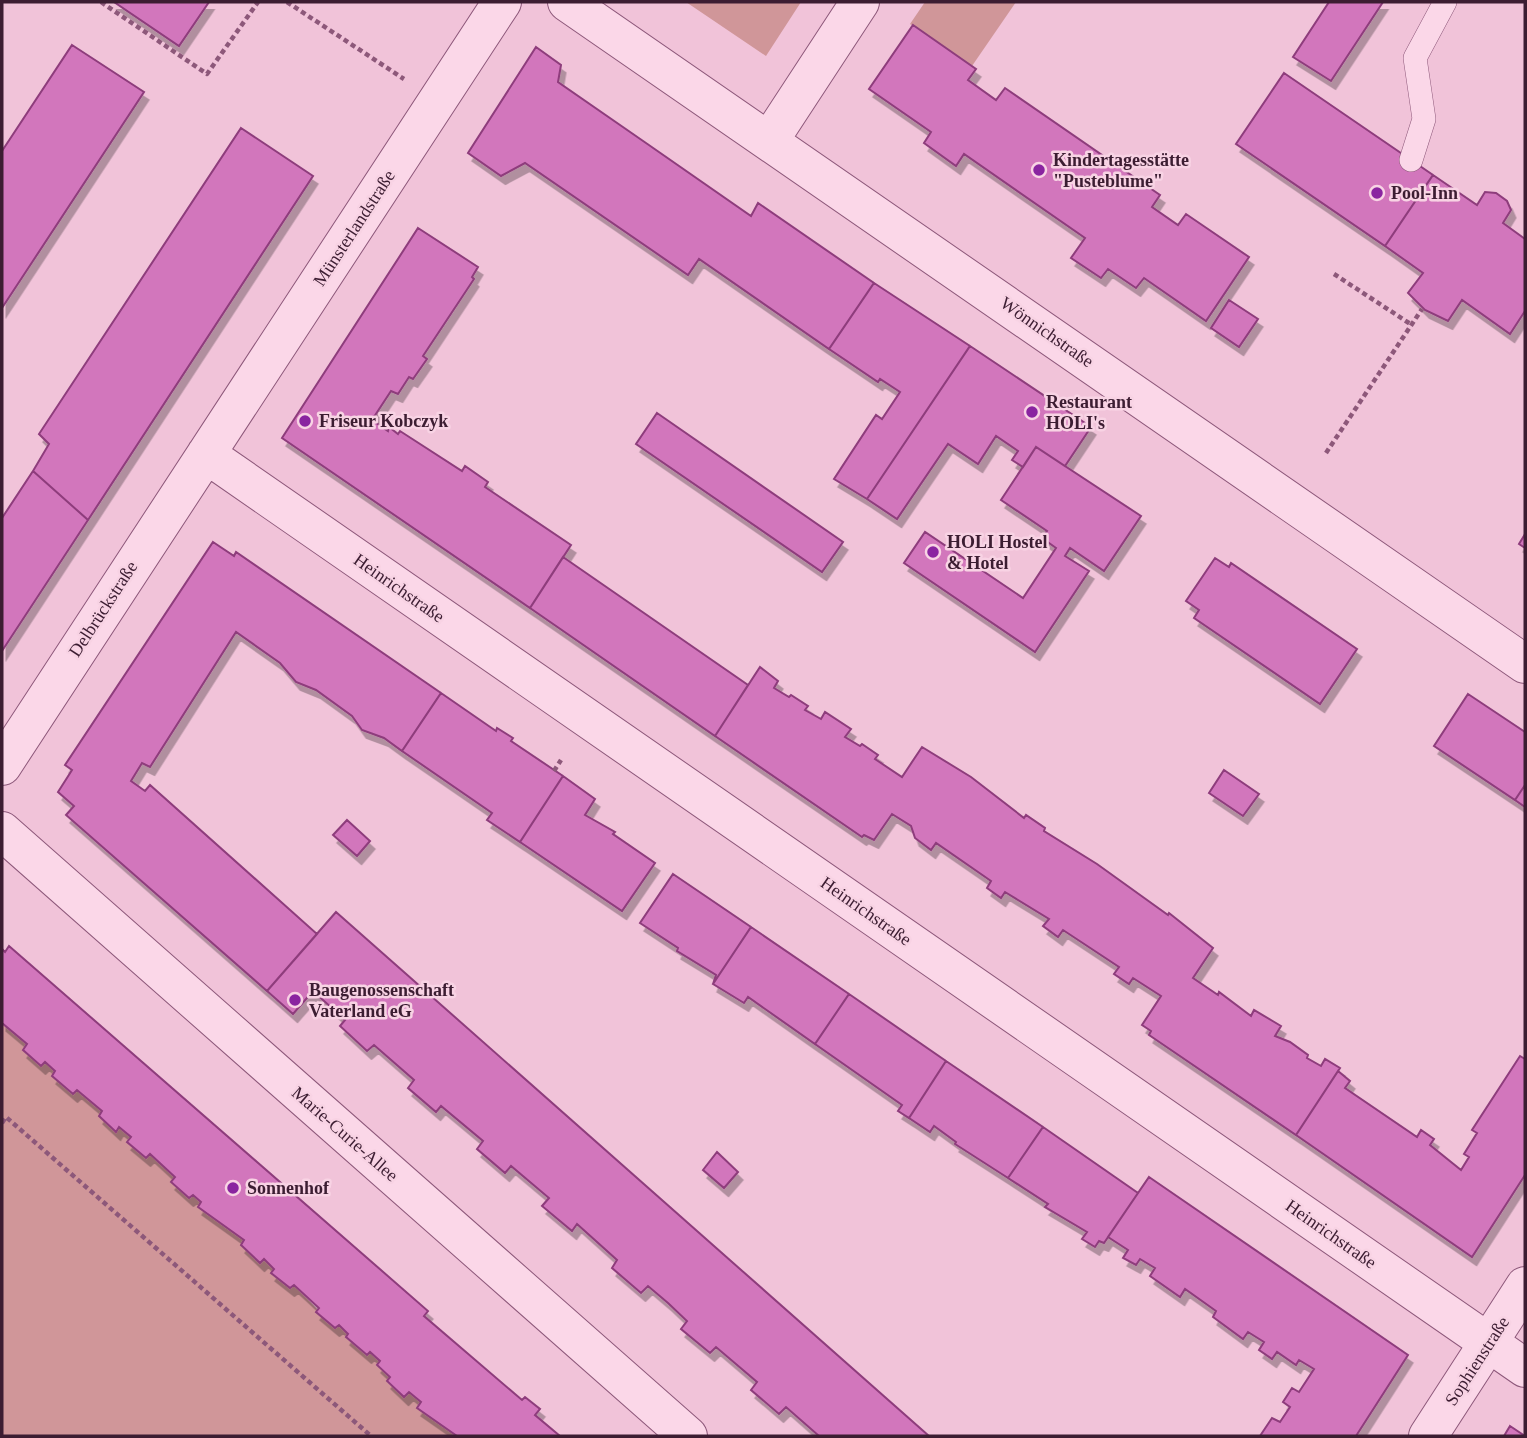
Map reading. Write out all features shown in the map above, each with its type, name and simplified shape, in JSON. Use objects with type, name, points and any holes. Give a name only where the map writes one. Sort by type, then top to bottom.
[{"type":"street","name":"Münsterlandstraße","points":[[206,454],[502,2]]},
{"type":"street","name":"Wönnichstraße","points":[[567,2],[1525,664]]},
{"type":"street","points":[[769,141],[860,2]]},
{"type":"street","name":"Delbrückstraße","points":[[2,766],[206,454]]},
{"type":"street","name":"Heinrichstraße","points":[[206,454],[1525,1368]]},
{"type":"street","name":"Marie-Curie-Allee","points":[[2,831],[688,1436]]},
{"type":"street","name":"Sophienstraße","points":[[1428,1436],[1525,1286]]},
{"type":"lane","points":[[1410,160],[1424,119],[1415,58],[1445,2]]},
{"type":"path","points":[[101,2],[207,74],[258,2]]},
{"type":"path","points":[[287,2],[437,101]]},
{"type":"path","points":[[1334,274],[1412,325]]},
{"type":"path","points":[[1326,453],[1422,309]]},
{"type":"path","points":[[554,771],[561,761]]},
{"type":"path","points":[[2,1123],[6,1116],[371,1436]]},
{"type":"shaded area","points":[[686,2],[801,2],[766,56]]},
{"type":"shaded area","points":[[925,2],[1016,2],[972,66],[910,24]]},
{"type":"shaded area","points":[[2,1023],[27,1044],[24,1051],[41,1066],[45,1062],[55,1071],[52,1076],[72,1094],[77,1090],[102,1111],[99,1116],[115,1132],[119,1127],[131,1137],[128,1142],[145,1158],[150,1154],[175,1177],[172,1182],[189,1198],[193,1195],[201,1202],[199,1207],[244,1240],[241,1246],[260,1263],[264,1259],[274,1269],[272,1272],[294,1285],[335,1328],[339,1325],[348,1334],[346,1338],[366,1355],[370,1352],[380,1361],[377,1365],[390,1377],[387,1382],[404,1397],[409,1392],[421,1402],[417,1408],[457,1436],[2,1436]]},
{"type":"building","points":[[114,2],[209,2],[179,46]]},
{"type":"building","points":[[1329,2],[1383,2],[1331,81],[1293,57]]},
{"type":"building","points":[[913,25],[976,69],[968,80],[996,100],[1005,88],[1160,195],[1152,207],[1178,225],[1186,214],[1249,257],[1206,321],[1144,278],[1136,288],[1108,269],[1101,278],[1071,258],[1085,238],[964,154],[956,166],[924,143],[931,132],[869,89]]},
{"type":"building","points":[[72,45],[144,92],[2,308],[2,151]]},
{"type":"building","points":[[536,47],[561,65],[558,82],[751,216],[758,203],[874,283],[829,349],[699,259],[688,275],[525,163],[501,176],[468,153]]},
{"type":"building","points":[[1284,73],[1433,175],[1385,246],[1236,144]]},
{"type":"building","points":[[241,128],[313,176],[88,520],[33,471],[49,444],[39,434]]},
{"type":"building","points":[[1433,175],[1477,205],[1485,192],[1496,193],[1507,201],[1511,210],[1503,223],[1525,239],[1525,311],[1510,334],[1462,300],[1448,321],[1425,310],[1408,293],[1423,273],[1385,246]]},
{"type":"building","points":[[418,228],[478,267],[472,277],[474,279],[423,356],[427,359],[413,379],[409,377],[398,394],[391,391],[372,420],[388,431],[389,427],[398,434],[400,431],[462,471],[465,466],[488,482],[485,487],[571,545],[530,608],[282,438]]},
{"type":"building","points":[[874,283],[970,346],[867,499],[834,479],[876,415],[882,419],[900,392],[880,379],[878,382],[829,349]]},
{"type":"building","points":[[1229,300],[1258,319],[1239,347],[1211,328]]},
{"type":"building","name":"HOLI Hostel & Hotel","points":[[970,346],[1091,427],[1065,466],[1036,447],[1023,467],[1012,460],[1018,451],[996,436],[978,464],[948,444],[897,519],[867,499]]},
{"type":"building","points":[[657,413],[843,542],[822,572],[636,444]]},
{"type":"building","name":"HOLI Hostel & Hotel","points":[[1036,447],[1141,516],[1104,571],[1070,548],[1065,556],[1089,571],[1035,652],[904,563],[925,532],[1023,598],[1056,548],[1042,538],[1047,531],[1001,500]]},
{"type":"building","points":[[33,471],[88,520],[2,651],[2,518]]},
{"type":"building","points":[[1525,534],[1525,548],[1519,544]]},
{"type":"building","points":[[213,542],[234,556],[236,552],[441,693],[402,751],[384,738],[362,730],[352,716],[316,690],[296,682],[280,663],[236,632],[150,767],[142,763],[131,781],[145,791],[150,785],[317,934],[267,991],[66,815],[74,806],[58,792],[72,770],[65,765]]},
{"type":"building","points":[[563,557],[748,685],[715,736],[530,608]]},
{"type":"building","points":[[1215,558],[1229,567],[1231,563],[1357,649],[1320,704],[1194,618],[1199,610],[1186,601]]},
{"type":"building","points":[[760,667],[778,681],[774,688],[808,706],[805,710],[821,719],[825,712],[851,729],[845,737],[878,755],[875,759],[902,777],[922,747],[971,777],[1024,818],[1026,815],[1045,828],[1044,831],[1097,864],[1168,915],[1169,913],[1213,948],[1193,978],[1218,995],[1219,992],[1251,1016],[1254,1010],[1281,1026],[1275,1036],[1290,1042],[1308,1055],[1307,1058],[1321,1066],[1325,1059],[1340,1068],[1296,1135],[1149,1035],[1151,1031],[1142,1025],[1161,996],[1133,978],[1129,984],[1114,974],[1119,967],[1063,930],[1058,937],[1043,926],[1049,919],[1005,892],[1001,898],[987,888],[991,881],[936,843],[931,850],[915,838],[911,826],[892,814],[874,840],[864,835],[862,837],[715,736]]},
{"type":"building","points":[[441,693],[496,731],[497,728],[513,738],[511,741],[563,776],[520,842],[487,820],[492,813],[402,751]]},
{"type":"building","points":[[1468,694],[1525,732],[1525,785],[1515,800],[1434,746]]},
{"type":"building","points":[[1224,770],[1259,794],[1243,816],[1209,793]]},
{"type":"building","points":[[563,776],[595,799],[585,815],[615,832],[613,834],[655,863],[622,911],[520,842]]},
{"type":"building","points":[[1525,785],[1525,807],[1515,800]]},
{"type":"building","points":[[347,820],[370,841],[357,856],[333,835]]},
{"type":"building","points":[[673,874],[751,927],[713,984],[716,975],[677,951],[678,948],[640,923]]},
{"type":"building","points":[[336,912],[929,1436],[819,1436],[786,1407],[779,1414],[751,1390],[757,1382],[716,1347],[710,1353],[681,1329],[687,1321],[668,1303],[648,1286],[641,1293],[612,1268],[617,1260],[577,1224],[572,1231],[542,1206],[549,1198],[511,1166],[505,1173],[477,1149],[483,1141],[441,1106],[436,1112],[408,1088],[414,1080],[374,1045],[367,1051],[340,1026],[345,1020],[313,991],[293,1014],[267,991]]},
{"type":"building","points":[[751,927],[849,994],[815,1044],[748,997],[744,1003],[713,984]]},
{"type":"building","name":"Sonnenhof","points":[[9,946],[428,1311],[424,1316],[522,1400],[525,1397],[540,1409],[535,1415],[560,1436],[457,1436],[417,1408],[421,1402],[409,1392],[404,1397],[387,1381],[390,1377],[377,1365],[380,1361],[370,1352],[367,1355],[346,1337],[348,1334],[339,1325],[335,1328],[316,1312],[319,1308],[294,1285],[290,1288],[271,1273],[274,1269],[264,1259],[260,1263],[241,1245],[244,1240],[198,1207],[201,1202],[193,1195],[189,1198],[171,1182],[175,1177],[150,1154],[146,1158],[127,1142],[131,1137],[119,1127],[116,1132],[99,1116],[102,1111],[77,1090],[73,1094],[52,1076],[55,1071],[45,1062],[41,1066],[23,1050],[27,1044],[2,1023],[2,949],[5,952]]},
{"type":"building","points":[[849,994],[946,1061],[909,1118],[898,1111],[902,1105],[815,1044]]},
{"type":"building","points":[[1520,1056],[1525,1059],[1525,1175],[1472,1257],[1296,1135],[1338,1071],[1350,1081],[1345,1088],[1417,1137],[1421,1130],[1434,1139],[1430,1145],[1461,1170],[1469,1157],[1464,1154],[1477,1133],[1472,1130]]},
{"type":"building","points":[[946,1061],[1043,1127],[1008,1178],[955,1144],[956,1142],[934,1126],[930,1132],[909,1118]]},
{"type":"building","points":[[1043,1127],[1138,1193],[1104,1243],[1099,1241],[1095,1247],[1082,1239],[1087,1232],[1045,1207],[1048,1204],[1008,1178]]},
{"type":"building","points":[[717,1152],[738,1172],[724,1188],[703,1170]]},
{"type":"building","points":[[1149,1177],[1408,1355],[1356,1436],[1260,1436],[1272,1418],[1280,1422],[1290,1407],[1283,1402],[1292,1388],[1299,1392],[1314,1369],[1299,1360],[1296,1365],[1277,1352],[1272,1359],[1259,1350],[1264,1342],[1248,1332],[1243,1339],[1213,1317],[1216,1311],[1185,1289],[1180,1297],[1150,1276],[1155,1268],[1140,1259],[1136,1265],[1123,1258],[1128,1250],[1108,1237]]},
{"type":"building","points":[[1510,1426],[1525,1436],[1504,1436]]},
{"type":"place","name":"Kindertagesstätte \"Pusteblume\"","points":[[1039,170]]},
{"type":"place","name":"Pool-Inn","points":[[1377,193]]},
{"type":"place","name":"Restaurant HOLI's","points":[[1032,412]]},
{"type":"place","name":"Friseur Kobczyk","points":[[305,421]]},
{"type":"place","name":"HOLI Hostel & Hotel","points":[[933,552]]},
{"type":"place","name":"Baugenossenschaft Vaterland eG","points":[[295,1000]]},
{"type":"place","name":"Sonnenhof","points":[[233,1188]]}]
